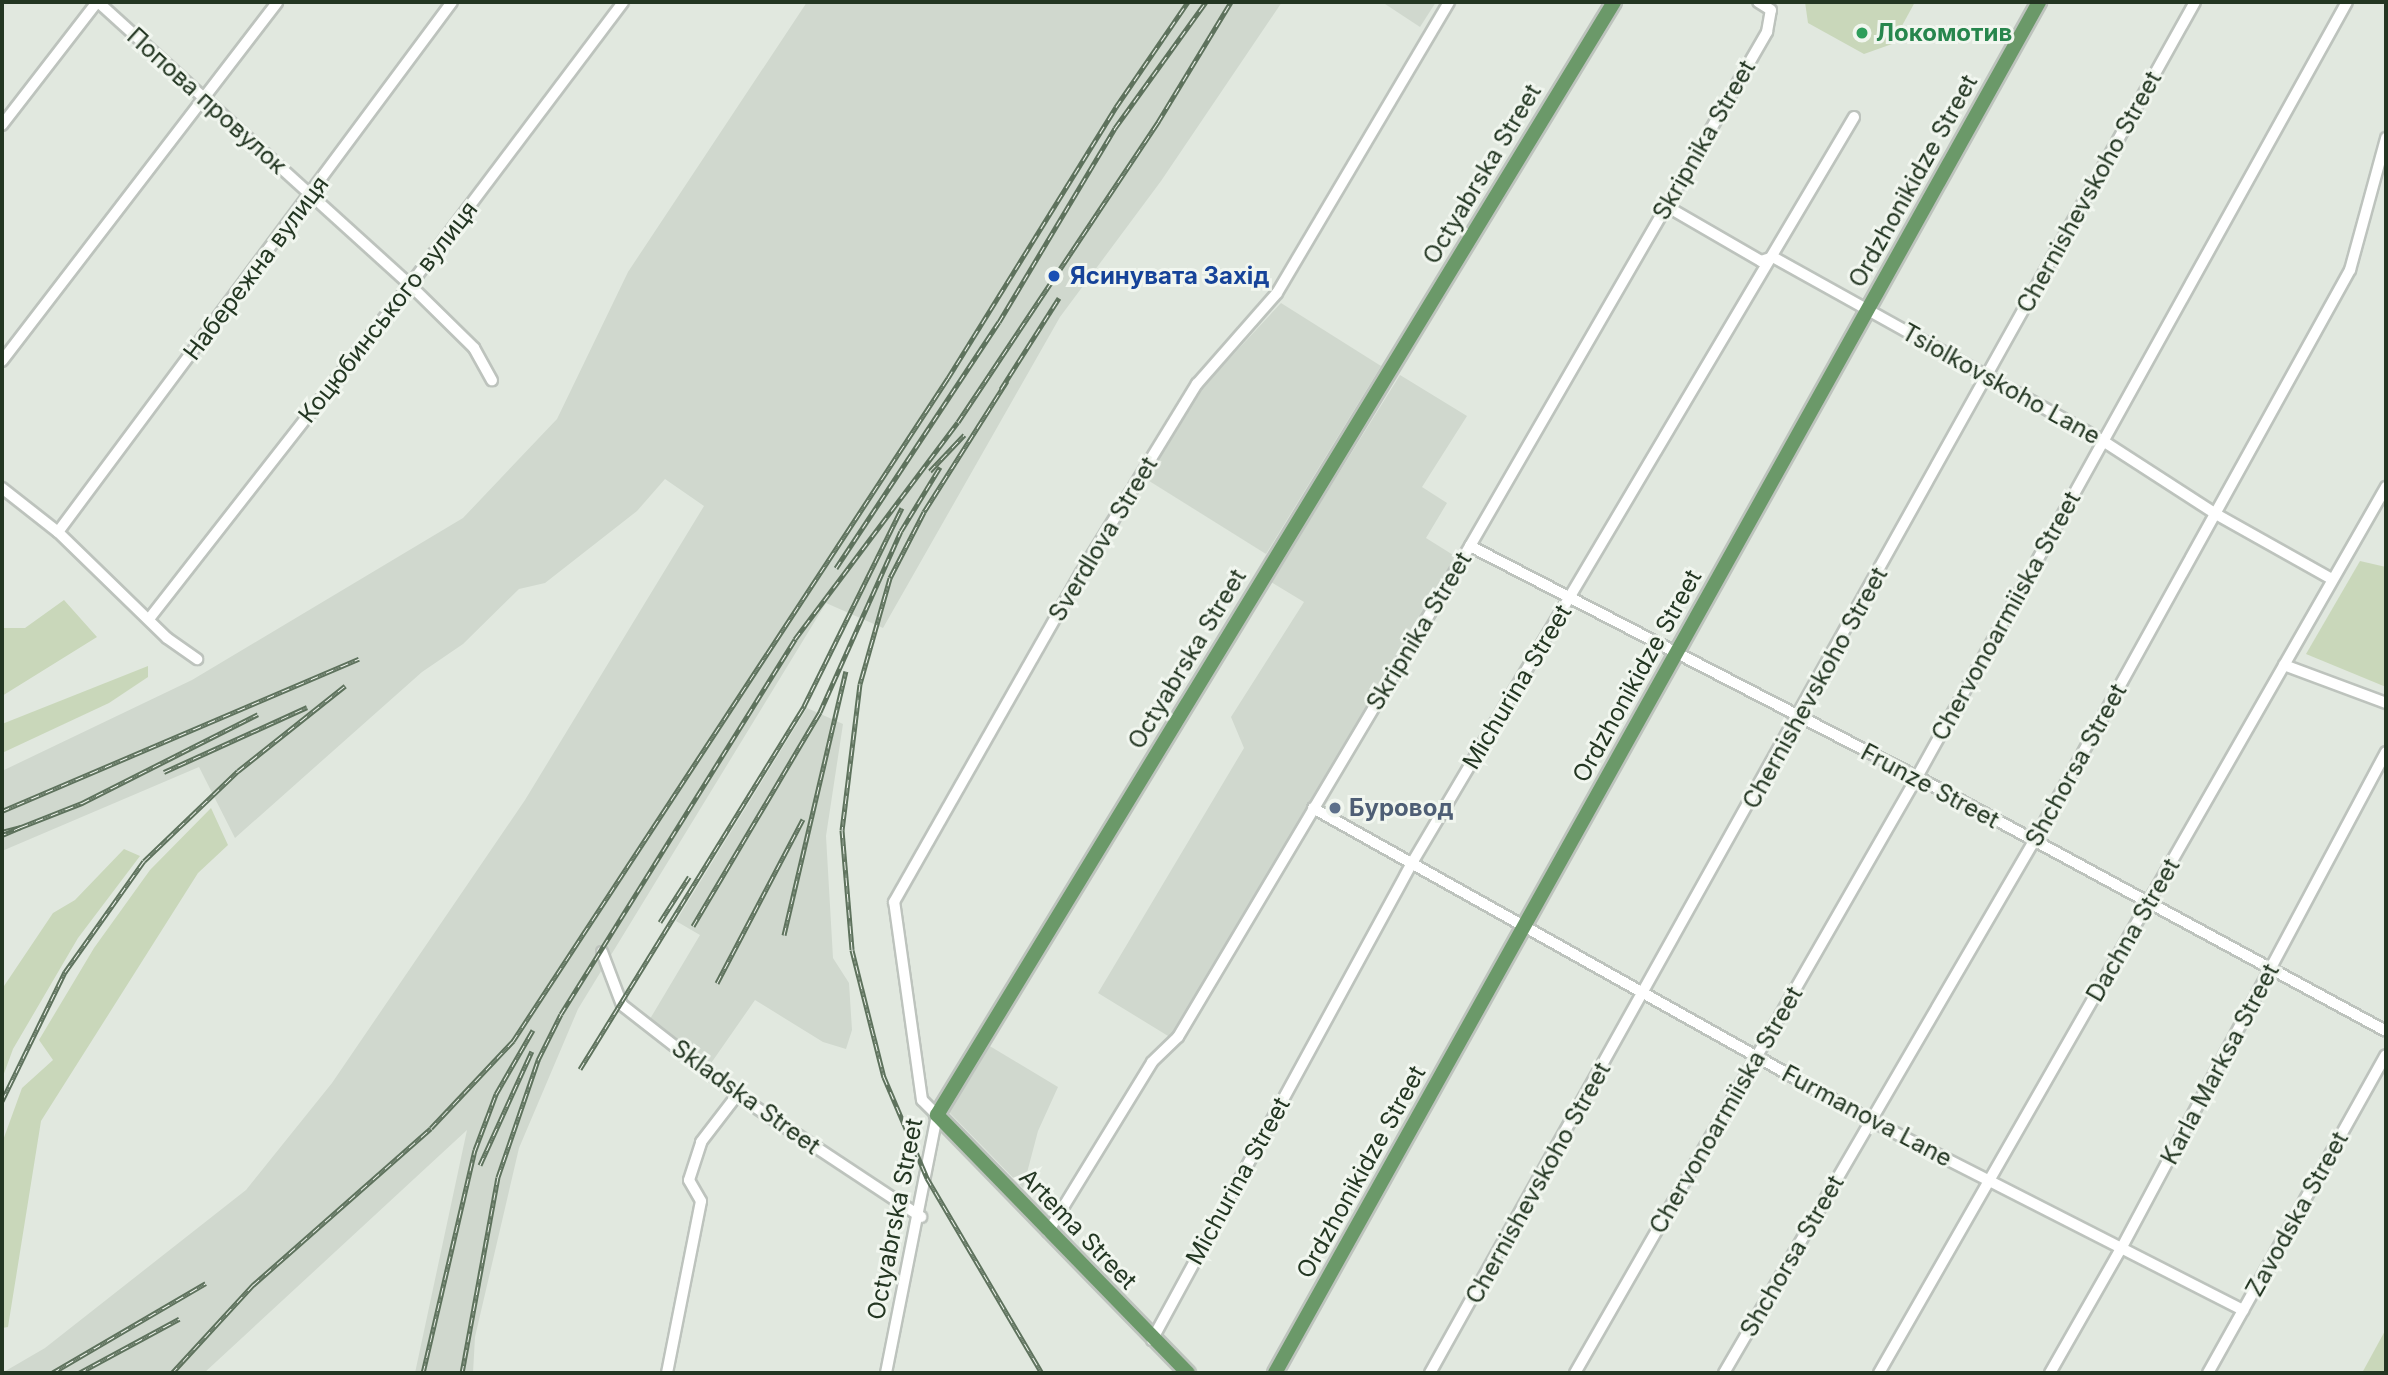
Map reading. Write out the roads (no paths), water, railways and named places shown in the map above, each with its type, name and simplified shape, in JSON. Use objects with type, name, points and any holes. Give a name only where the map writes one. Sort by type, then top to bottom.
[{"type":"main road","name":"Octyabrska Street","points":[[937,1115],[1614,2]]},
{"type":"main road","name":"Ordzhonikidze Street","points":[[1275,1373],[2039,2]]},
{"type":"main road","name":"Artema Street","points":[[937,1115],[1188,1373]]},
{"type":"street","name":"Попова провулок","points":[[97,2],[410,285],[474,348],[492,380]]},
{"type":"street","points":[[2,125],[97,2]]},
{"type":"street","points":[[2,361],[277,2]]},
{"type":"street","name":"Набережна вулиця","points":[[58,533],[311,196],[452,2]]},
{"type":"street","name":"Коцюбинського вулиця","points":[[149,619],[410,285],[623,2]]},
{"type":"street","name":"Sverdlova Street","points":[[937,1115],[922,1100],[894,902],[1081,573],[1168,431],[1197,384],[1277,293],[1449,2]]},
{"type":"street","name":"Skripnika Street","points":[[1048,1232],[1152,1062],[1178,1037],[1470,546],[1767,32],[1771,10],[1758,2]]},
{"type":"street","name":"Chernishevskoho Street","points":[[1430,1373],[1644,995],[2196,2]]},
{"type":"street","name":"Chervonoarmiiska Street","points":[[1575,1373],[1917,777],[2347,2]]},
{"type":"street","name":"Michurina Street","points":[[1152,1339],[1412,863],[1854,117]]},
{"type":"street","name":"Shchorsa Street","points":[[1724,1373],[2034,841],[2350,270],[2386,138]]},
{"type":"street","name":"Tsiolkovskoho Lane","points":[[1666,206],[1760,261],[1773,257],[1987,376],[2103,441],[2216,513],[2332,579]]},
{"type":"street","name":"Dachna Street","points":[[1879,1373],[2386,486]]},
{"type":"street","points":[[2,488],[58,533],[149,619],[197,659]]},
{"type":"street","name":"Frunze Street","points":[[1470,546],[1798,719],[1917,777],[2149,903],[2272,966],[2386,1031]]},
{"type":"street","points":[[2284,664],[2386,703]]},
{"type":"street","name":"Karla Marksa Street","points":[[2050,1373],[2122,1247],[2386,752]]},
{"type":"street","name":"Furmanova Lane","points":[[1313,808],[1870,1121],[2243,1310]]},
{"type":"street","name":"Skladska Street","points":[[602,952],[621,1004],[737,1095],[920,1217]]},
{"type":"street","name":"Zavodska Street","points":[[2208,1373],[2386,1055]]},
{"type":"street","points":[[667,1373],[701,1201],[689,1180],[701,1142],[737,1095]]},
{"type":"street","name":"Octyabrska Street","points":[[886,1373],[920,1217],[937,1115]]},
{"type":"railway","points":[[172,1373],[253,1285],[431,1128],[513,1041],[948,378],[1116,107],[1188,2]]},
{"type":"railway","points":[[836,568],[999,322],[1115,128],[1206,2]]},
{"type":"railway","points":[[462,1373],[498,1177],[538,1060],[561,1014],[795,639],[958,422],[1158,122],[1231,2]]},
{"type":"railway","points":[[1001,389],[1059,298]]},
{"type":"railway","points":[[1007,381],[924,512],[890,578],[860,684],[842,830],[852,950],[884,1077],[927,1178],[1042,1373]]},
{"type":"railway","points":[[930,471],[964,435]]},
{"type":"railway","points":[[693,926],[820,712],[901,531],[940,467]]},
{"type":"railway","points":[[580,1069],[804,706],[902,508]]},
{"type":"railway","points":[[2,811],[359,659]]},
{"type":"railway","points":[[784,935],[846,671]]},
{"type":"railway","points":[[2,1101],[65,972],[144,861],[238,771],[345,686]]},
{"type":"railway","points":[[164,772],[307,707]]},
{"type":"railway","points":[[21,827],[82,803],[258,714]]},
{"type":"railway","points":[[717,983],[803,819]]},
{"type":"railway","points":[[2,832],[21,827],[2,835]]},
{"type":"railway","points":[[660,922],[689,877]]},
{"type":"railway","points":[[423,1373],[475,1150],[496,1094],[533,1030]]},
{"type":"railway","points":[[480,1165],[532,1051]]},
{"type":"railway","points":[[52,1373],[206,1283]]},
{"type":"railway","points":[[79,1373],[179,1319]]},
{"type":"place","name":"Локомотив","points":[[1862,33]]},
{"type":"place","name":"Ясинувата Захід","points":[[1054,276]]},
{"type":"place","name":"Буровод","points":[[1335,808]]}]
